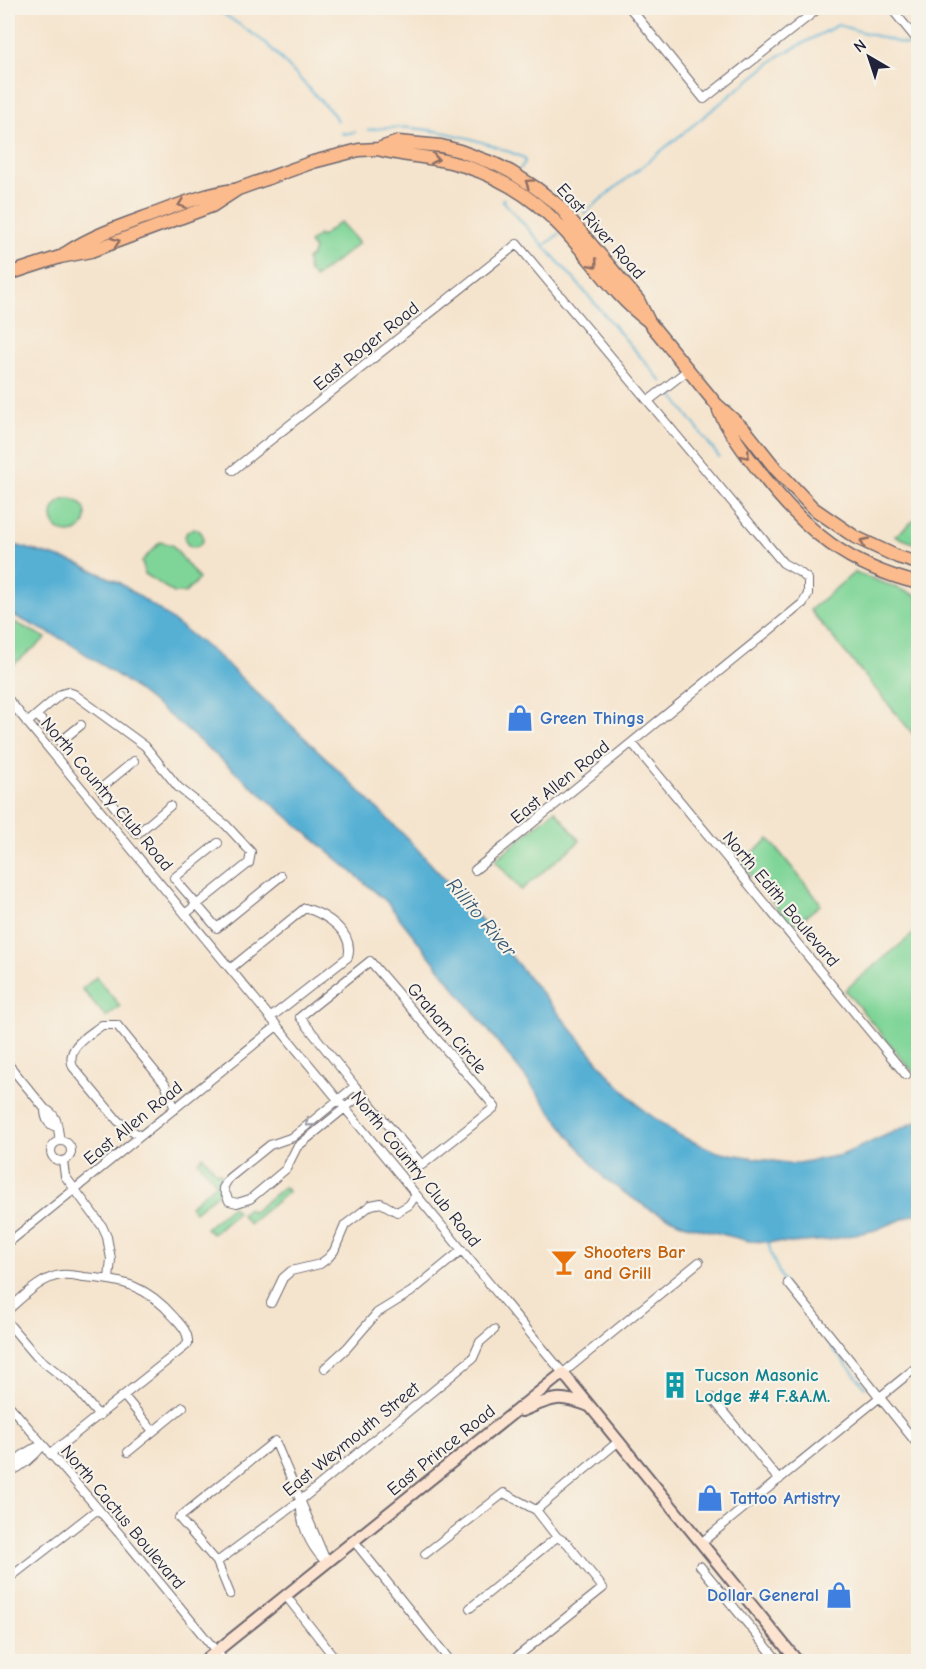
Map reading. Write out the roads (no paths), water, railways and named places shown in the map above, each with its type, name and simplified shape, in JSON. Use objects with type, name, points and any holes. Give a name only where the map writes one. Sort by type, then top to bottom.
[{"type":"main road","name":"East River Road","points":[[8,274],[60,257],[88,239],[210,194],[238,189],[313,162],[359,150],[378,149],[398,142],[441,146],[479,157],[524,179],[550,199],[576,225],[638,300],[649,322],[716,404],[745,430],[794,490],[822,516],[869,544],[918,563]]},
{"type":"main road","name":"East River Road","points":[[716,404],[733,438],[788,508],[812,531],[837,549],[861,562],[885,573],[918,583]]},
{"type":"main road","name":"North Country Club Road","points":[[563,1373],[798,1662]]},
{"type":"main road","name":"East Prince Road","points":[[203,1662],[563,1373]]},
{"type":"main road","points":[[513,1414],[551,1399],[567,1398],[592,1407]]},
{"type":"street","points":[[630,8],[704,99],[819,8]]},
{"type":"street","points":[[891,8],[918,41]]},
{"type":"street","name":"East Roger Road","points":[[233,470],[518,244],[648,401]]},
{"type":"street","points":[[648,401],[688,370]]},
{"type":"street","name":"East Allen Road","points":[[475,870],[803,603],[808,594],[808,579],[783,563],[648,401]]},
{"type":"street","points":[[27,723],[62,694],[68,692],[74,694],[149,750],[178,787],[226,825],[251,852],[249,863],[185,914]]},
{"type":"street","name":"North Country Club Road","points":[[8,699],[563,1373]]},
{"type":"street","points":[[37,715],[60,742],[81,725]]},
{"type":"street","name":"North Edith Boulevard","points":[[632,743],[906,1075]]},
{"type":"street","points":[[134,761],[100,789],[137,834],[170,806]]},
{"type":"street","points":[[105,818],[117,810]]},
{"type":"street","points":[[218,843],[174,878],[217,928],[281,876]]},
{"type":"street","points":[[230,969],[305,908],[328,918],[347,937],[350,946],[348,957],[270,1018]]},
{"type":"street","name":"Graham Circle","points":[[370,961],[495,1107],[422,1165],[355,1086],[300,1017],[370,961]]},
{"type":"street","points":[[141,1137],[118,1121],[73,1067],[70,1059],[72,1050],[102,1024],[117,1025],[165,1084],[175,1109]]},
{"type":"street","name":"East Allen Road","points":[[8,1243],[277,1026]]},
{"type":"street","points":[[8,1064],[58,1120],[60,1141]]},
{"type":"street","points":[[355,1086],[293,1137],[270,1145],[229,1178],[224,1188],[224,1193],[229,1200],[237,1203],[250,1199],[286,1169],[297,1147],[362,1094]]},
{"type":"street","points":[[60,1141],[66,1142],[71,1149],[70,1156],[63,1161],[56,1160],[51,1152],[52,1146],[60,1141]]},
{"type":"street","points":[[63,1161],[65,1176],[102,1226],[107,1237],[111,1258],[109,1279]]},
{"type":"street","points":[[271,1303],[283,1278],[291,1271],[320,1264],[328,1258],[334,1251],[345,1225],[371,1205],[381,1203],[397,1212],[403,1210],[417,1195]]},
{"type":"street","points":[[325,1368],[347,1348],[376,1313],[411,1292],[462,1250]]},
{"type":"street","name":"East Prince Road","points":[[563,1373],[699,1262]]},
{"type":"street","points":[[8,1310],[47,1279],[62,1275],[109,1279],[129,1283],[150,1293],[186,1330],[188,1344],[50,1454]]},
{"type":"street","points":[[788,1283],[918,1445]]},
{"type":"street","points":[[8,1323],[36,1356],[74,1386],[99,1416]]},
{"type":"street","name":"East Weymouth Street","points":[[217,1562],[301,1500],[473,1358],[480,1342],[494,1330]]},
{"type":"street","points":[[702,1542],[918,1366]]},
{"type":"street","points":[[124,1396],[153,1431]]},
{"type":"street","points":[[712,1398],[779,1480]]},
{"type":"street","name":"North Cactus Boulevard","points":[[8,1404],[225,1662]]},
{"type":"street","points":[[128,1452],[183,1407]]},
{"type":"street","points":[[230,1594],[217,1562],[179,1518],[274,1441],[301,1500],[300,1516],[315,1550],[327,1563]]},
{"type":"street","points":[[536,1510],[619,1441]]},
{"type":"street","points":[[425,1554],[504,1493],[536,1510],[557,1537],[567,1543],[603,1588],[513,1660]]},
{"type":"street","points":[[8,1579],[98,1509]]},
{"type":"street","points":[[470,1608],[557,1537]]},
{"type":"street","points":[[354,1541],[451,1662]]},
{"type":"street","points":[[700,1566],[779,1662]]},
{"type":"street","points":[[286,1596],[338,1662]]},
{"type":"street","points":[[912,1662],[918,1656]]},
{"type":"water","points":[[8,543],[77,563],[118,582],[158,609],[219,657],[408,839],[472,909],[611,1077],[642,1109],[678,1135],[717,1152],[793,1164],[842,1155],[918,1121],[918,1213],[875,1230],[829,1240],[791,1243],[749,1241],[686,1225],[651,1210],[623,1192],[603,1177],[568,1134],[387,902],[176,721],[124,680],[66,641],[8,613]]},
{"type":"waterway","points":[[215,8],[266,43],[334,115],[337,121]]},
{"type":"waterway","points":[[584,213],[779,56],[838,25],[918,48]]},
{"type":"waterway","points":[[368,130],[407,128],[468,138],[524,158],[525,162],[520,169]]},
{"type":"waterway","points":[[342,132],[343,134],[355,132]]},
{"type":"waterway","points":[[504,199],[502,200],[573,278],[662,382]]},
{"type":"waterway","points":[[545,245],[559,234]]},
{"type":"waterway","points":[[670,392],[719,457]]},
{"type":"waterway","points":[[768,1241],[773,1260],[794,1299],[865,1387]]},
{"type":"place","name":"Green Things","points":[[520,718]]},
{"type":"place","name":"Shooters Bar and Grill","points":[[564,1262]]},
{"type":"place","name":"Tucson Masonic Lodge #4 F.&A.M.","points":[[675,1385]]},
{"type":"place","name":"Tattoo Artistry","points":[[710,1498]]},
{"type":"place","name":"Dollar General","points":[[839,1595]]},
{"type":"water label","name":"Rillito River","points":[[482,917]]}]
